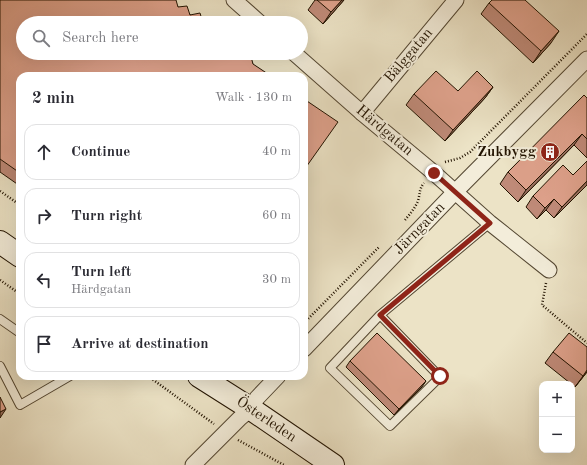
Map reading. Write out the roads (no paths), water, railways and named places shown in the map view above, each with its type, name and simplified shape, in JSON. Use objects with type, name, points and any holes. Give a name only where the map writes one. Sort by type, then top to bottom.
[{"type":"main road","points":[[0,242],[16,253]]},
{"type":"main road","name":"Österleden","points":[[205,380],[333,465]]},
{"type":"street","points":[[234,0],[252,16]]},
{"type":"street","name":"Bälggatan","points":[[362,113],[456,0]]},
{"type":"street","name":"Järngatan","points":[[308,344],[455,192],[587,59]]},
{"type":"street","name":"Härdgatan","points":[[302,60],[490,223],[549,270]]},
{"type":"street","points":[[194,465],[240,418],[251,409],[257,398],[274,380]]},
{"type":"lane","points":[[380,315],[440,376],[390,426],[330,368],[380,315],[490,223]]},
{"type":"lane","points":[[0,319],[16,329]]},
{"type":"lane","points":[[0,366],[20,405],[63,380]]},
{"type":"place","name":"Zukbygg","points":[[550,152]]}]
